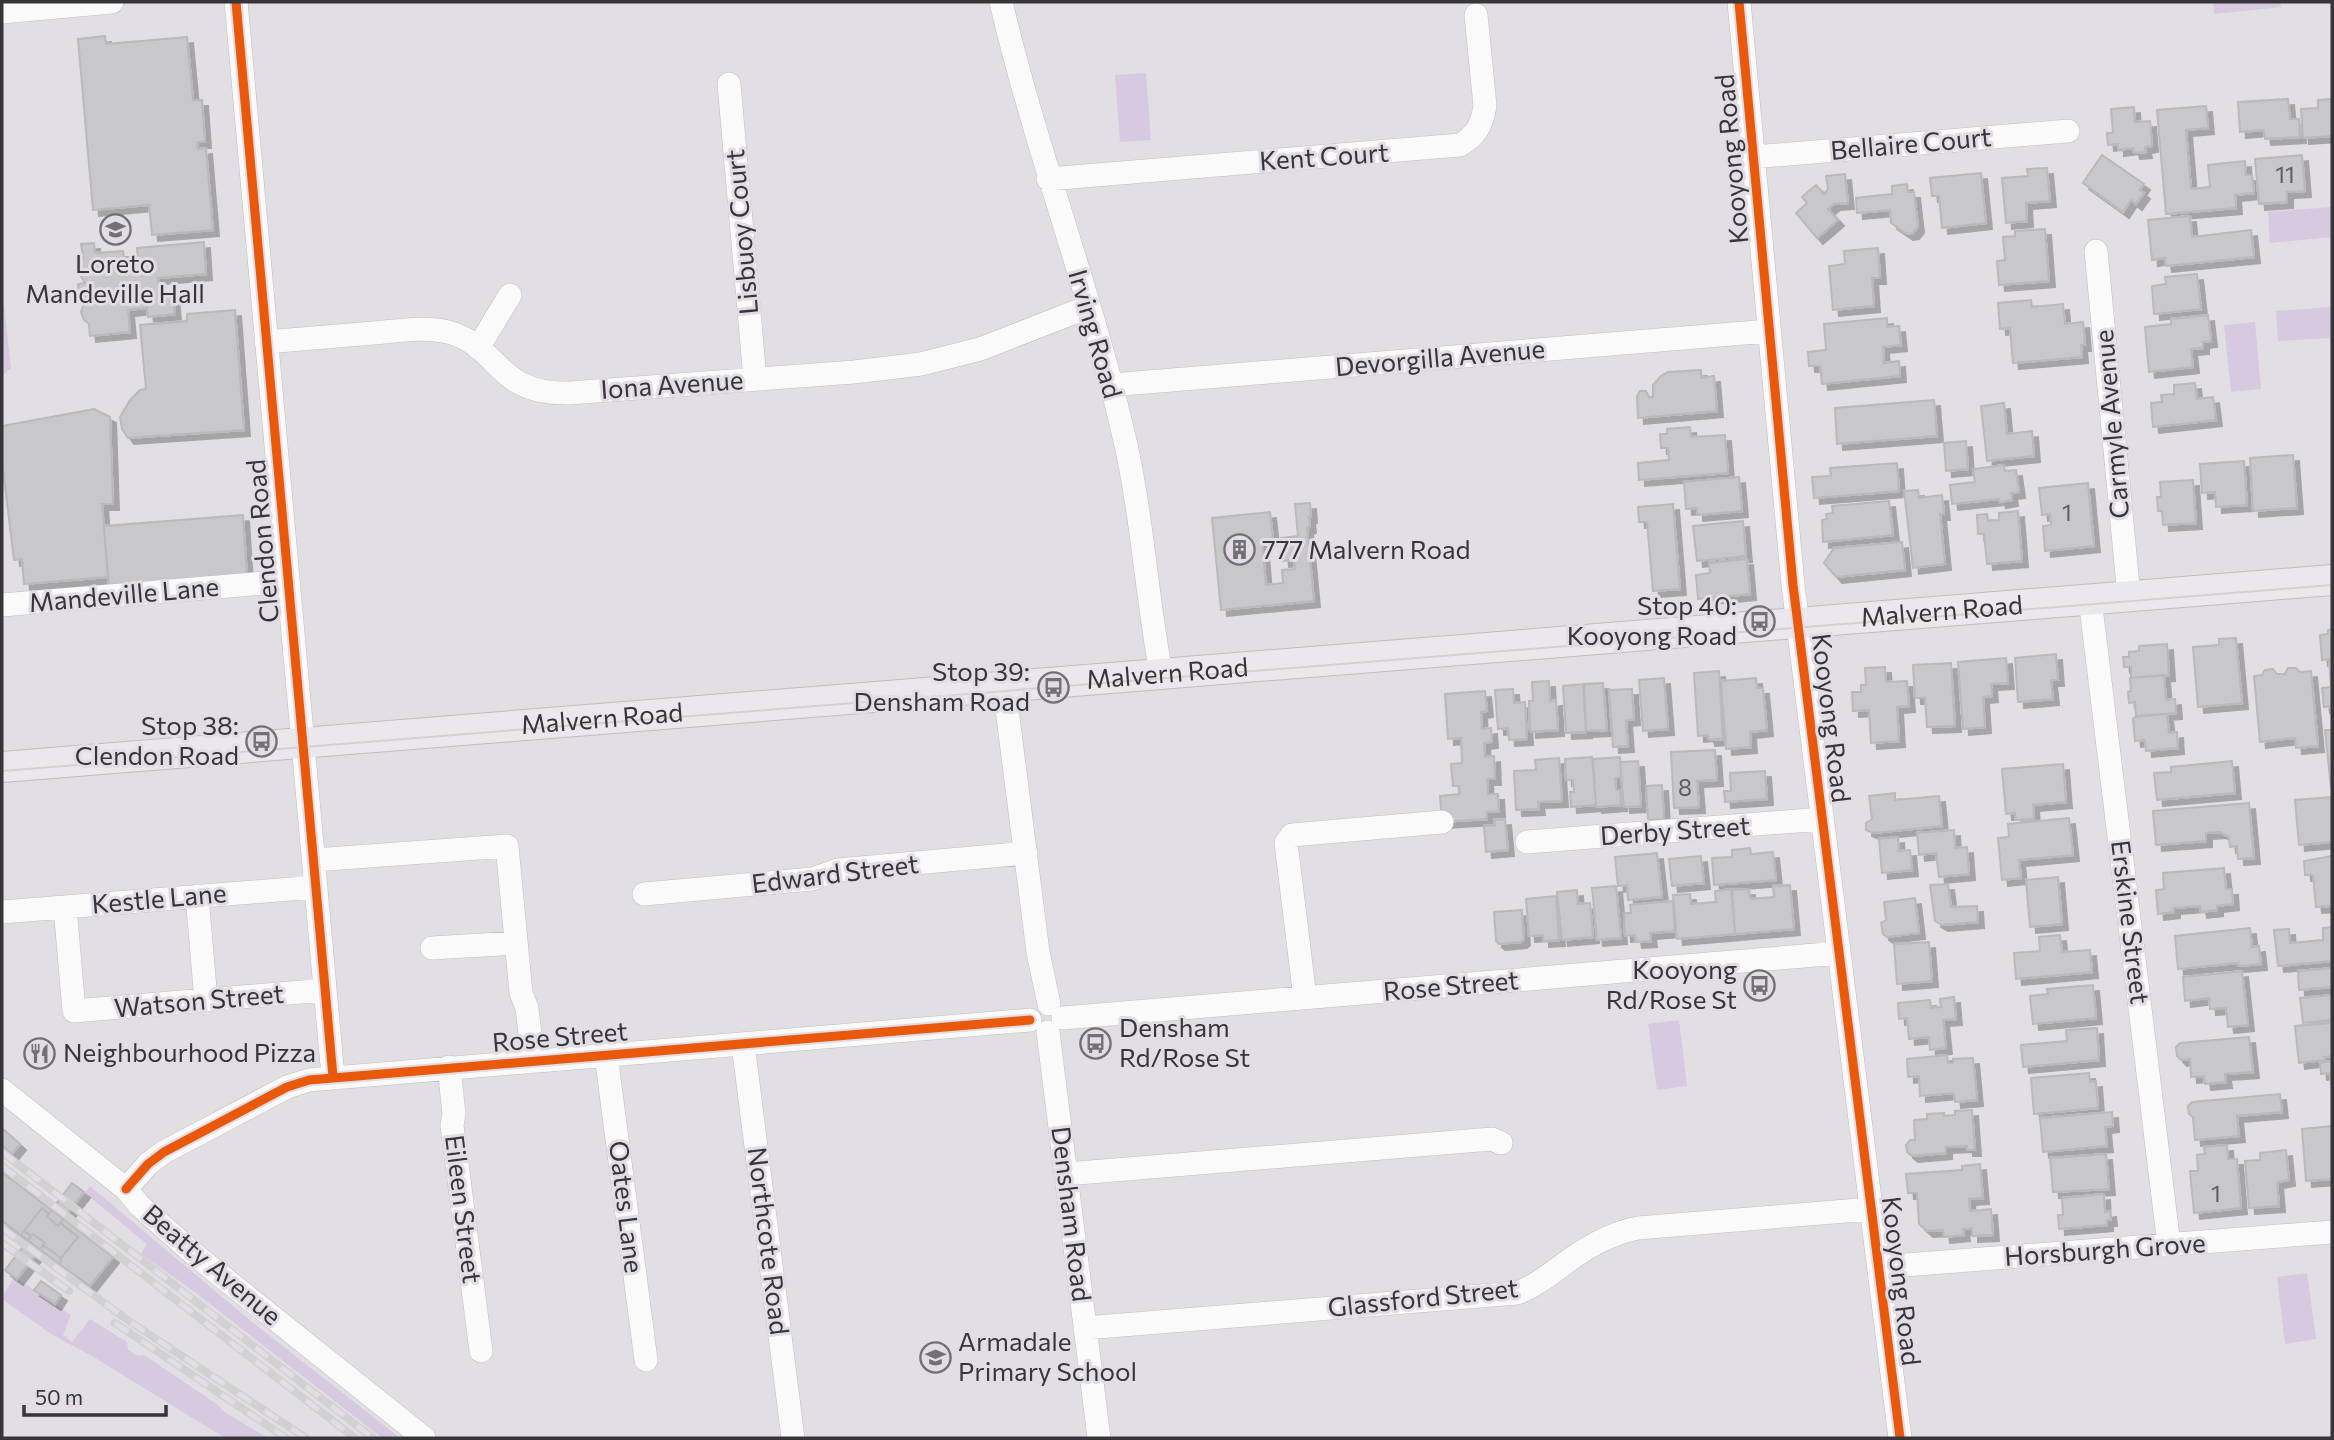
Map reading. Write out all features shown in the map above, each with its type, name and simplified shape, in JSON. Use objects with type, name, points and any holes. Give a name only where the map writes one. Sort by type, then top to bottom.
[{"type":"main road","name":"Malvern Road","points":[[2,767],[2332,580]]},
{"type":"street","points":[[2,12],[112,2]]},
{"type":"street","name":"Clendon Road","points":[[236,2],[333,1077]]},
{"type":"street","name":"Irving Road","points":[[1001,2],[1028,112],[1111,385],[1133,479],[1161,673]]},
{"type":"street","name":"Kooyong Road","points":[[1739,2],[1798,622],[1900,1438]]},
{"type":"street","name":"Kent Court","points":[[1048,179],[1460,145],[1470,139],[1483,118],[1485,106],[1476,15]]},
{"type":"street","name":"Lisbuoy Court","points":[[729,84],[755,379]]},
{"type":"street","name":"Bellaire Court","points":[[1753,157],[2068,131]]},
{"type":"street","name":"Carmyle Avenue","points":[[2096,251],[2129,596]]},
{"type":"street","points":[[478,348],[510,295]]},
{"type":"street","name":"Iona Avenue","points":[[266,342],[426,329],[457,335],[478,348],[510,379],[541,392],[569,393],[920,364],[980,349],[1088,307]]},
{"type":"street","name":"Devorgilla Avenue","points":[[1111,385],[1769,331]]},
{"type":"street","name":"Mandeville Lane","points":[[2,605],[288,581]]},
{"type":"street","name":"Erskine Street","points":[[2090,599],[2169,1245]]},
{"type":"street","name":"Densham Road","points":[[1004,686],[1099,1438]]},
{"type":"street","name":"Derby Street","points":[[1527,842],[1822,819]]},
{"type":"street","points":[[1305,998],[1286,842],[1292,835],[1442,822]]},
{"type":"street","points":[[314,860],[507,846],[521,993],[527,1008],[533,1061]]},
{"type":"street","name":"Edward Street","points":[[644,894],[812,879],[838,870],[1026,853]]},
{"type":"street","name":"Kestle Lane","points":[[2,912],[316,887]]},
{"type":"street","points":[[197,896],[206,1000]]},
{"type":"street","name":"Watson Street","points":[[65,907],[74,1011],[325,990]]},
{"type":"street","points":[[432,948],[516,943]]},
{"type":"street","name":"Rose Street","points":[[126,1189],[148,1164],[174,1146],[299,1082],[333,1077],[1839,953]]},
{"type":"street","name":"Northcote Road","points":[[743,1044],[793,1438]]},
{"type":"street","name":"Oates Lane","points":[[606,1055],[646,1360]]},
{"type":"street","name":"Eileen Street","points":[[449,1068],[454,1114],[452,1125],[481,1352]]},
{"type":"street","name":"Beatty Avenue","points":[[2,1090],[126,1189],[139,1205],[195,1255],[424,1438]]},
{"type":"street","points":[[1066,1174],[1492,1139],[1501,1143]]},
{"type":"street","name":"Glassford Street","points":[[1085,1328],[1517,1293],[1542,1280],[1588,1247],[1621,1232],[1871,1209]]},
{"type":"street","name":"Horsburgh Grove","points":[[1878,1267],[2332,1232]]},
{"type":"shaded area","points":[[2213,2],[2280,2],[2281,7],[2214,14]]},
{"type":"shaded area","points":[[1146,73],[1151,140],[1120,142],[1115,75]]},
{"type":"shaded area","points":[[2332,207],[2332,237],[2270,243],[2268,212]]},
{"type":"shaded area","points":[[2,287],[11,368],[2,376]]},
{"type":"shaded area","points":[[2332,307],[2332,338],[2278,341],[2276,311]]},
{"type":"shaded area","points":[[2255,322],[2261,389],[2231,392],[2224,325]]},
{"type":"shaded area","points":[[1679,1020],[1687,1086],[1657,1090],[1648,1024]]},
{"type":"shaded area","points":[[90,1186],[252,1322],[400,1438],[382,1438],[196,1293],[141,1254],[147,1244],[85,1193]]},
{"type":"shaded area","points":[[2307,1273],[2316,1339],[2285,1344],[2277,1277]]},
{"type":"shaded area","points":[[15,1277],[71,1315],[63,1335],[72,1342],[90,1319],[127,1342],[128,1350],[138,1356],[144,1355],[226,1413],[268,1438],[225,1438],[92,1356],[51,1334],[2,1299]]},
{"type":"building","points":[[105,36],[106,44],[187,37],[193,100],[202,100],[205,142],[197,142],[198,149],[206,148],[213,230],[152,235],[149,205],[93,210],[78,39]]},
{"type":"building","points":[[2288,99],[2290,119],[2299,119],[2300,137],[2265,139],[2264,130],[2240,132],[2238,102]]},
{"type":"building","points":[[2332,99],[2332,136],[2303,138],[2301,109],[2318,108],[2318,100]]},
{"type":"building","points":[[2206,106],[2208,128],[2186,130],[2191,189],[2210,187],[2208,165],[2245,161],[2246,175],[2252,175],[2254,193],[2235,195],[2236,208],[2166,214],[2157,110]]},
{"type":"building","points":[[2134,107],[2135,122],[2150,121],[2152,146],[2145,147],[2146,152],[2134,153],[2133,148],[2118,150],[2118,144],[2108,145],[2107,133],[2113,133],[2111,109]]},
{"type":"building","points":[[2102,155],[2144,184],[2140,190],[2144,193],[2136,204],[2131,200],[2123,212],[2083,183]]},
{"type":"building","points":[[2302,155],[2305,191],[2287,192],[2287,202],[2259,204],[2255,159]]},
{"type":"building","points":[[2047,168],[2050,201],[2026,203],[2027,221],[2006,223],[2002,178],[2028,176],[2027,169]]},
{"type":"building","points":[[1981,173],[1986,223],[1942,228],[1939,196],[1932,196],[1930,178]]},
{"type":"building","points":[[1845,174],[1848,203],[1834,204],[1828,209],[1838,220],[1817,238],[1796,213],[1807,203],[1802,197],[1816,185],[1824,194],[1828,189],[1826,176]]},
{"type":"building","points":[[1907,184],[1908,192],[1914,192],[1918,227],[1913,233],[1907,234],[1891,223],[1890,210],[1857,213],[1856,198],[1892,194],[1892,186]]},
{"type":"building","points":[[2190,216],[2192,237],[2251,230],[2254,257],[2166,266],[2165,258],[2152,260],[2148,220]]},
{"type":"building","points":[[2045,229],[2049,281],[1999,285],[1997,261],[2005,260],[2003,237],[2015,236],[2015,231]]},
{"type":"building","points":[[204,242],[206,274],[158,278],[159,294],[173,293],[175,314],[148,317],[147,308],[128,310],[130,332],[90,336],[89,324],[81,312],[86,297],[79,298],[78,284],[85,283],[78,271],[78,264],[83,258],[81,244],[94,243],[95,253],[123,251],[125,265],[138,263],[137,248]]},
{"type":"building","points":[[1878,248],[1880,278],[1872,278],[1874,306],[1833,310],[1829,266],[1845,264],[1844,251]]},
{"type":"building","points":[[2197,274],[2201,309],[2154,314],[2152,286],[2166,284],[2165,277]]},
{"type":"building","points":[[2031,300],[2032,307],[2063,304],[2065,324],[2083,322],[2085,345],[2081,345],[2082,357],[2013,363],[2010,328],[2000,329],[1998,303]]},
{"type":"building","points":[[235,310],[244,430],[128,438],[122,429],[120,417],[130,400],[140,390],[146,389],[140,325],[187,321],[187,314]]},
{"type":"building","points":[[2208,315],[2211,341],[2203,342],[2203,348],[2191,349],[2193,367],[2149,372],[2145,327],[2171,324],[2171,319]]},
{"type":"building","points":[[1887,318],[1887,327],[1899,326],[1901,345],[1883,347],[1884,363],[1899,361],[1900,376],[1822,384],[1820,366],[1809,366],[1808,352],[1826,350],[1824,324]]},
{"type":"building","points":[[1701,370],[1701,378],[1714,376],[1717,411],[1638,418],[1637,396],[1640,391],[1646,391],[1649,397],[1653,397],[1653,385],[1668,372]]},
{"type":"building","points":[[2195,383],[2197,399],[2213,397],[2216,420],[2153,427],[2151,403],[2162,402],[2161,395],[2174,394],[2174,385]]},
{"type":"building","points":[[1934,400],[1937,436],[1837,444],[1835,408]]},
{"type":"building","points":[[2004,403],[2007,434],[2032,431],[2034,456],[1987,461],[1981,406]]},
{"type":"building","points":[[94,409],[110,417],[113,504],[102,504],[108,577],[24,584],[22,559],[14,560],[2,461],[2,426]]},
{"type":"building","points":[[1690,427],[1691,437],[1725,435],[1728,473],[1639,480],[1638,463],[1669,460],[1668,448],[1661,448],[1660,434],[1667,434],[1667,429]]},
{"type":"building","points":[[1966,441],[1968,469],[1946,471],[1944,443]]},
{"type":"building","points":[[2293,455],[2297,508],[2253,511],[2250,458]]},
{"type":"building","points":[[2244,461],[2247,505],[2216,507],[2215,492],[2202,493],[2200,464]]},
{"type":"building","points":[[1897,463],[1899,491],[1814,498],[1812,477],[1831,476],[1830,468]]},
{"type":"building","points":[[2004,465],[2005,471],[2016,470],[2019,492],[2011,493],[2012,500],[1952,504],[1950,485],[1975,482],[1973,469]]},
{"type":"building","points":[[1739,477],[1742,511],[1697,515],[1697,508],[1686,509],[1684,482]]},
{"type":"building","points":[[2193,480],[2196,523],[2163,525],[2157,497],[2161,497],[2160,482]]},
{"type":"building","points":[[2088,483],[2094,546],[2045,551],[2043,526],[2051,525],[2050,514],[2042,515],[2039,488]]},
{"type":"building","points":[[1918,490],[1919,498],[1942,495],[1944,514],[1940,514],[1945,564],[1913,568],[1904,491]]},
{"type":"building","points":[[1889,501],[1893,535],[1823,542],[1822,520],[1827,519],[1826,514],[1833,513],[1832,506]]},
{"type":"building","name":"777 Malvern Road","points":[[1310,503],[1310,527],[1307,528],[1314,601],[1221,610],[1212,518],[1270,512],[1273,539],[1262,540],[1266,585],[1283,583],[1282,570],[1295,569],[1294,560],[1283,561],[1281,538],[1298,536],[1295,504]]},
{"type":"building","points":[[1673,504],[1680,589],[1653,591],[1647,522],[1639,522],[1638,507]]},
{"type":"building","points":[[2018,511],[2022,561],[1987,564],[1984,534],[1978,534],[1977,515],[1987,514],[1988,521],[1999,520],[1999,513]]},
{"type":"building","points":[[243,515],[247,576],[109,587],[104,526]]},
{"type":"building","points":[[1743,521],[1746,556],[1697,561],[1693,526]]},
{"type":"building","points":[[1902,542],[1905,570],[1836,577],[1824,563],[1834,548]]},
{"type":"building","points":[[1747,559],[1750,594],[1698,599],[1696,575],[1710,573],[1709,563]]},
{"type":"building","points":[[2332,629],[2332,717],[2331,706],[2324,707],[2322,688],[2331,687],[2329,659],[2322,660],[2320,635],[2328,634],[2328,630]]},
{"type":"building","points":[[2236,638],[2242,703],[2198,707],[2193,647],[2219,645],[2219,639]]},
{"type":"building","points":[[2167,644],[2169,675],[2131,678],[2131,667],[2124,667],[2123,657],[2129,657],[2129,652],[2139,651],[2139,646]]},
{"type":"building","points":[[2056,654],[2058,680],[2051,680],[2053,699],[2018,702],[2015,658]]},
{"type":"building","points":[[2006,658],[2008,683],[1991,684],[1992,696],[1983,697],[1985,727],[1963,729],[1958,662]]},
{"type":"building","points":[[1951,663],[1955,726],[1927,727],[1925,698],[1915,698],[1913,665]]},
{"type":"building","points":[[1885,667],[1886,682],[1907,681],[1909,706],[1897,707],[1899,741],[1871,743],[1869,710],[1853,711],[1852,692],[1861,692],[1861,685],[1866,685],[1865,668]]},
{"type":"building","points":[[2288,668],[2296,668],[2300,672],[2311,671],[2318,746],[2296,748],[2295,738],[2260,742],[2254,676],[2273,669],[2277,674],[2285,674]]},
{"type":"building","points":[[1719,671],[1723,739],[1709,740],[1708,735],[1698,736],[1694,673]]},
{"type":"building","points":[[2164,675],[2166,700],[2175,699],[2176,713],[2136,716],[2135,702],[2129,703],[2130,678]]},
{"type":"building","points":[[1664,678],[1668,729],[1643,731],[1639,680]]},
{"type":"building","points":[[1756,678],[1757,688],[1763,688],[1767,730],[1750,732],[1751,747],[1726,749],[1721,681]]},
{"type":"building","points":[[1549,681],[1550,701],[1556,700],[1558,730],[1530,732],[1529,701],[1533,701],[1532,682]]},
{"type":"building","points":[[1603,683],[1607,730],[1586,731],[1584,684]]},
{"type":"building","points":[[1583,684],[1586,732],[1566,733],[1563,686]]},
{"type":"building","points":[[1513,689],[1514,703],[1525,702],[1527,739],[1509,740],[1508,728],[1498,729],[1495,690]]},
{"type":"building","points":[[1632,689],[1634,719],[1626,720],[1628,746],[1613,747],[1609,690]]},
{"type":"building","points":[[1485,691],[1487,711],[1481,712],[1482,729],[1491,728],[1492,742],[1484,743],[1485,757],[1494,756],[1495,779],[1487,779],[1488,794],[1498,794],[1499,811],[1487,812],[1487,819],[1442,822],[1440,796],[1460,794],[1459,786],[1453,786],[1451,764],[1462,763],[1461,738],[1448,739],[1445,694]]},
{"type":"building","points":[[2167,714],[2169,733],[2177,732],[2178,748],[2146,751],[2145,740],[2135,741],[2133,719]]},
{"type":"building","points":[[2325,730],[2332,730],[2332,788],[2331,788]]},
{"type":"building","points":[[1715,750],[1717,780],[1697,781],[1699,807],[1674,808],[1671,752]]},
{"type":"building","points":[[1592,757],[1596,805],[1571,807],[1570,792],[1574,792],[1573,780],[1566,780],[1565,759]]},
{"type":"building","points":[[1620,757],[1621,778],[1615,778],[1616,790],[1620,790],[1621,805],[1596,807],[1593,759]]},
{"type":"building","points":[[1559,758],[1562,801],[1538,802],[1539,809],[1516,810],[1514,771],[1536,770],[1535,760]]},
{"type":"building","points":[[1638,761],[1641,806],[1624,807],[1620,762]]},
{"type":"building","points":[[2232,761],[2235,793],[2157,800],[2154,773],[2171,772],[2171,767]]},
{"type":"building","points":[[2063,764],[2066,802],[2033,805],[2034,819],[2016,820],[2015,813],[2006,814],[2002,769]]},
{"type":"building","points":[[1765,771],[1767,799],[1725,802],[1724,791],[1731,791],[1730,773]]},
{"type":"building","points":[[1662,785],[1664,819],[1648,820],[1646,786]]},
{"type":"building","points":[[1895,793],[1895,800],[1939,796],[1942,826],[1873,833],[1866,830],[1866,823],[1872,819],[1869,796]]},
{"type":"building","points":[[2332,797],[2332,842],[2299,845],[2295,800]]},
{"type":"building","points":[[2249,803],[2254,858],[2238,859],[2237,846],[2230,847],[2229,837],[2220,832],[2206,833],[2206,841],[2156,845],[2153,811]]},
{"type":"building","points":[[2069,818],[2073,855],[2019,860],[2021,878],[2002,880],[1998,838],[2009,837],[2008,824]]},
{"type":"building","points":[[1505,819],[1508,850],[1486,852],[1484,826],[1495,825],[1494,820]]},
{"type":"building","points":[[1954,830],[1955,848],[1967,847],[1969,874],[1939,877],[1936,853],[1919,855],[1917,833]]},
{"type":"building","points":[[1898,837],[1899,851],[1910,850],[1912,870],[1882,873],[1879,839]]},
{"type":"building","points":[[1750,848],[1751,854],[1773,852],[1776,880],[1714,885],[1712,858],[1732,857],[1732,850]]},
{"type":"building","points":[[1657,853],[1662,897],[1628,900],[1627,885],[1618,886],[1615,857]]},
{"type":"building","points":[[1701,856],[1704,883],[1672,886],[1669,859]]},
{"type":"building","points":[[2332,856],[2332,906],[2316,907],[2313,875],[2305,875],[2304,861]]},
{"type":"building","points":[[2224,868],[2226,889],[2232,889],[2233,904],[2201,912],[2200,906],[2174,908],[2174,912],[2158,914],[2156,890],[2164,889],[2163,873]]},
{"type":"building","points":[[2058,877],[2062,924],[2030,927],[2026,880]]},
{"type":"building","points":[[1948,884],[1951,907],[1977,906],[1978,922],[1942,925],[1935,921],[1930,885]]},
{"type":"building","points":[[1790,885],[1794,929],[1735,934],[1732,890],[1749,889],[1750,899],[1774,897],[1773,886]]},
{"type":"building","points":[[1616,886],[1621,938],[1597,940],[1592,888]]},
{"type":"building","points":[[1731,889],[1735,934],[1677,939],[1673,895],[1690,894],[1691,904],[1716,902],[1715,891]]},
{"type":"building","points":[[1577,890],[1578,904],[1590,903],[1593,937],[1562,940],[1557,892]]},
{"type":"building","points":[[1556,896],[1559,940],[1543,941],[1543,935],[1529,936],[1526,899]]},
{"type":"building","points":[[1915,898],[1919,933],[1887,937],[1883,934],[1881,923],[1886,920],[1884,902]]},
{"type":"building","points":[[1673,901],[1675,931],[1650,933],[1651,941],[1636,942],[1635,935],[1625,936],[1624,913],[1631,913],[1630,905]]},
{"type":"building","points":[[1522,910],[1524,939],[1521,942],[1499,944],[1496,941],[1494,912]]},
{"type":"building","points":[[2332,927],[2332,961],[2278,966],[2274,930],[2289,929],[2290,943],[2323,940],[2323,928]]},
{"type":"building","points":[[2250,928],[2252,947],[2259,946],[2261,964],[2238,966],[2238,963],[2178,969],[2175,936]]},
{"type":"building","points":[[2060,935],[2062,952],[2090,950],[2092,972],[2016,979],[2014,953],[2040,951],[2039,937]]},
{"type":"building","points":[[1929,942],[1932,981],[1897,984],[1894,944]]},
{"type":"building","points":[[2332,968],[2332,987],[2299,990],[2298,971]]},
{"type":"building","points":[[2242,971],[2248,1025],[2228,1027],[2226,1008],[2210,1009],[2209,998],[2185,1001],[2183,977]]},
{"type":"building","points":[[2093,985],[2096,1018],[2033,1024],[2030,996],[2048,994],[2047,989]]},
{"type":"building","points":[[2332,995],[2332,1020],[2303,1023],[2300,998]]},
{"type":"building","points":[[1954,997],[1956,1019],[1943,1020],[1946,1048],[1930,1050],[1929,1037],[1909,1039],[1907,1018],[1899,1019],[1898,1003],[1930,1000],[1931,1008],[1941,1007],[1940,999]]},
{"type":"building","points":[[2332,1023],[2332,1056],[2324,1057],[2325,1060],[2299,1063],[2295,1026]]},
{"type":"building","points":[[2097,1028],[2099,1060],[2023,1067],[2021,1045],[2067,1041],[2066,1030]]},
{"type":"building","points":[[2249,1037],[2253,1072],[2225,1074],[2226,1082],[2205,1084],[2204,1076],[2191,1077],[2190,1059],[2181,1060],[2177,1056],[2176,1047],[2180,1043]]},
{"type":"building","points":[[1947,1055],[1948,1063],[1953,1063],[1953,1059],[1973,1058],[1977,1100],[1955,1102],[1954,1093],[1920,1096],[1919,1076],[1908,1077],[1907,1059]]},
{"type":"building","points":[[2332,1061],[2332,1090],[2330,1073],[2321,1074],[2320,1063]]},
{"type":"building","points":[[2089,1073],[2090,1082],[2096,1081],[2098,1108],[2034,1114],[2031,1078]]},
{"type":"building","points":[[2280,1094],[2282,1112],[2237,1116],[2239,1136],[2195,1140],[2193,1117],[2189,1114],[2188,1106],[2192,1102]]},
{"type":"building","points":[[1972,1110],[1975,1150],[1967,1150],[1967,1146],[1946,1147],[1946,1153],[1912,1156],[1907,1152],[1906,1145],[1910,1140],[1915,1140],[1914,1120],[1927,1119],[1927,1114],[1944,1113],[1944,1116],[1955,1115],[1955,1111]]},
{"type":"building","points":[[2112,1112],[2113,1126],[2105,1127],[2107,1146],[2043,1152],[2040,1118]]},
{"type":"building","points":[[2332,1126],[2332,1179],[2306,1181],[2302,1129]]},
{"type":"building","points":[[2,1128],[20,1144],[12,1154],[2,1146]]},
{"type":"building","points":[[2227,1145],[2228,1159],[2237,1159],[2241,1208],[2194,1213],[2190,1171],[2198,1171],[2197,1155],[2205,1154],[2204,1147]]},
{"type":"building","points":[[2286,1150],[2289,1180],[2277,1182],[2279,1206],[2249,1208],[2245,1161],[2260,1160],[2260,1153]]},
{"type":"building","points":[[2106,1154],[2109,1189],[2053,1192],[2050,1158]]},
{"type":"building","points":[[1980,1164],[1983,1198],[1969,1199],[1970,1211],[1991,1209],[1993,1235],[1972,1236],[1972,1228],[1963,1229],[1964,1235],[1944,1237],[1943,1230],[1927,1231],[1919,1224],[1917,1193],[1908,1193],[1906,1174],[1962,1170],[1962,1166]]},
{"type":"building","points":[[2,1172],[113,1257],[90,1286],[60,1265],[61,1258],[78,1237],[60,1223],[58,1226],[42,1208],[21,1235],[2,1221]]},
{"type":"building","points":[[72,1183],[84,1192],[58,1226],[47,1216]]},
{"type":"building","points":[[2104,1194],[2105,1212],[2110,1211],[2111,1220],[2107,1220],[2107,1225],[2059,1229],[2058,1215],[2063,1215],[2062,1198]]},
{"type":"building","points":[[42,1208],[58,1226],[60,1223],[78,1237],[61,1258],[33,1234],[31,1236],[24,1231]]},
{"type":"building","points":[[24,1231],[31,1236],[33,1234],[61,1258],[60,1265],[21,1235]]},
{"type":"building","points":[[33,1234],[45,1243],[17,1279],[5,1270]]},
{"type":"building","points":[[41,1281],[61,1295],[55,1304],[34,1290]]},
{"type":"tram line","points":[[2,771],[2332,585]]},
{"type":"railway","points":[[2,1152],[373,1438]]},
{"type":"railway","points":[[2,1166],[355,1438]]},
{"type":"railway","points":[[2,1228],[129,1321],[306,1438]]},
{"type":"railway","points":[[2,1243],[69,1291]]},
{"type":"railway","points":[[115,1323],[286,1438]]},
{"type":"cycle path","points":[[236,2],[333,1077]]},
{"type":"cycle path","points":[[1739,2],[1793,585],[1900,1438]]},
{"type":"cycle path","points":[[126,1189],[148,1164],[164,1152],[287,1087],[309,1080],[1030,1020]]},
{"type":"place","name":"Loreto Mandeville Hall","points":[[115,229]]},
{"type":"place","name":"777 Malvern Road","points":[[1239,550]]},
{"type":"place","name":"Stop 40: Kooyong Road","points":[[1760,621]]},
{"type":"place","name":"Stop 39: Densham Road","points":[[1053,687]]},
{"type":"place","name":"Stop 38: Clendon Road","points":[[262,741]]},
{"type":"place","name":"Kooyong Rd/Rose St","points":[[1760,985]]},
{"type":"place","name":"Densham Rd/Rose St","points":[[1096,1043]]},
{"type":"place","name":"Neighbourhood Pizza","points":[[40,1053]]},
{"type":"place","name":"Armadale Primary School","points":[[935,1357]]}]
